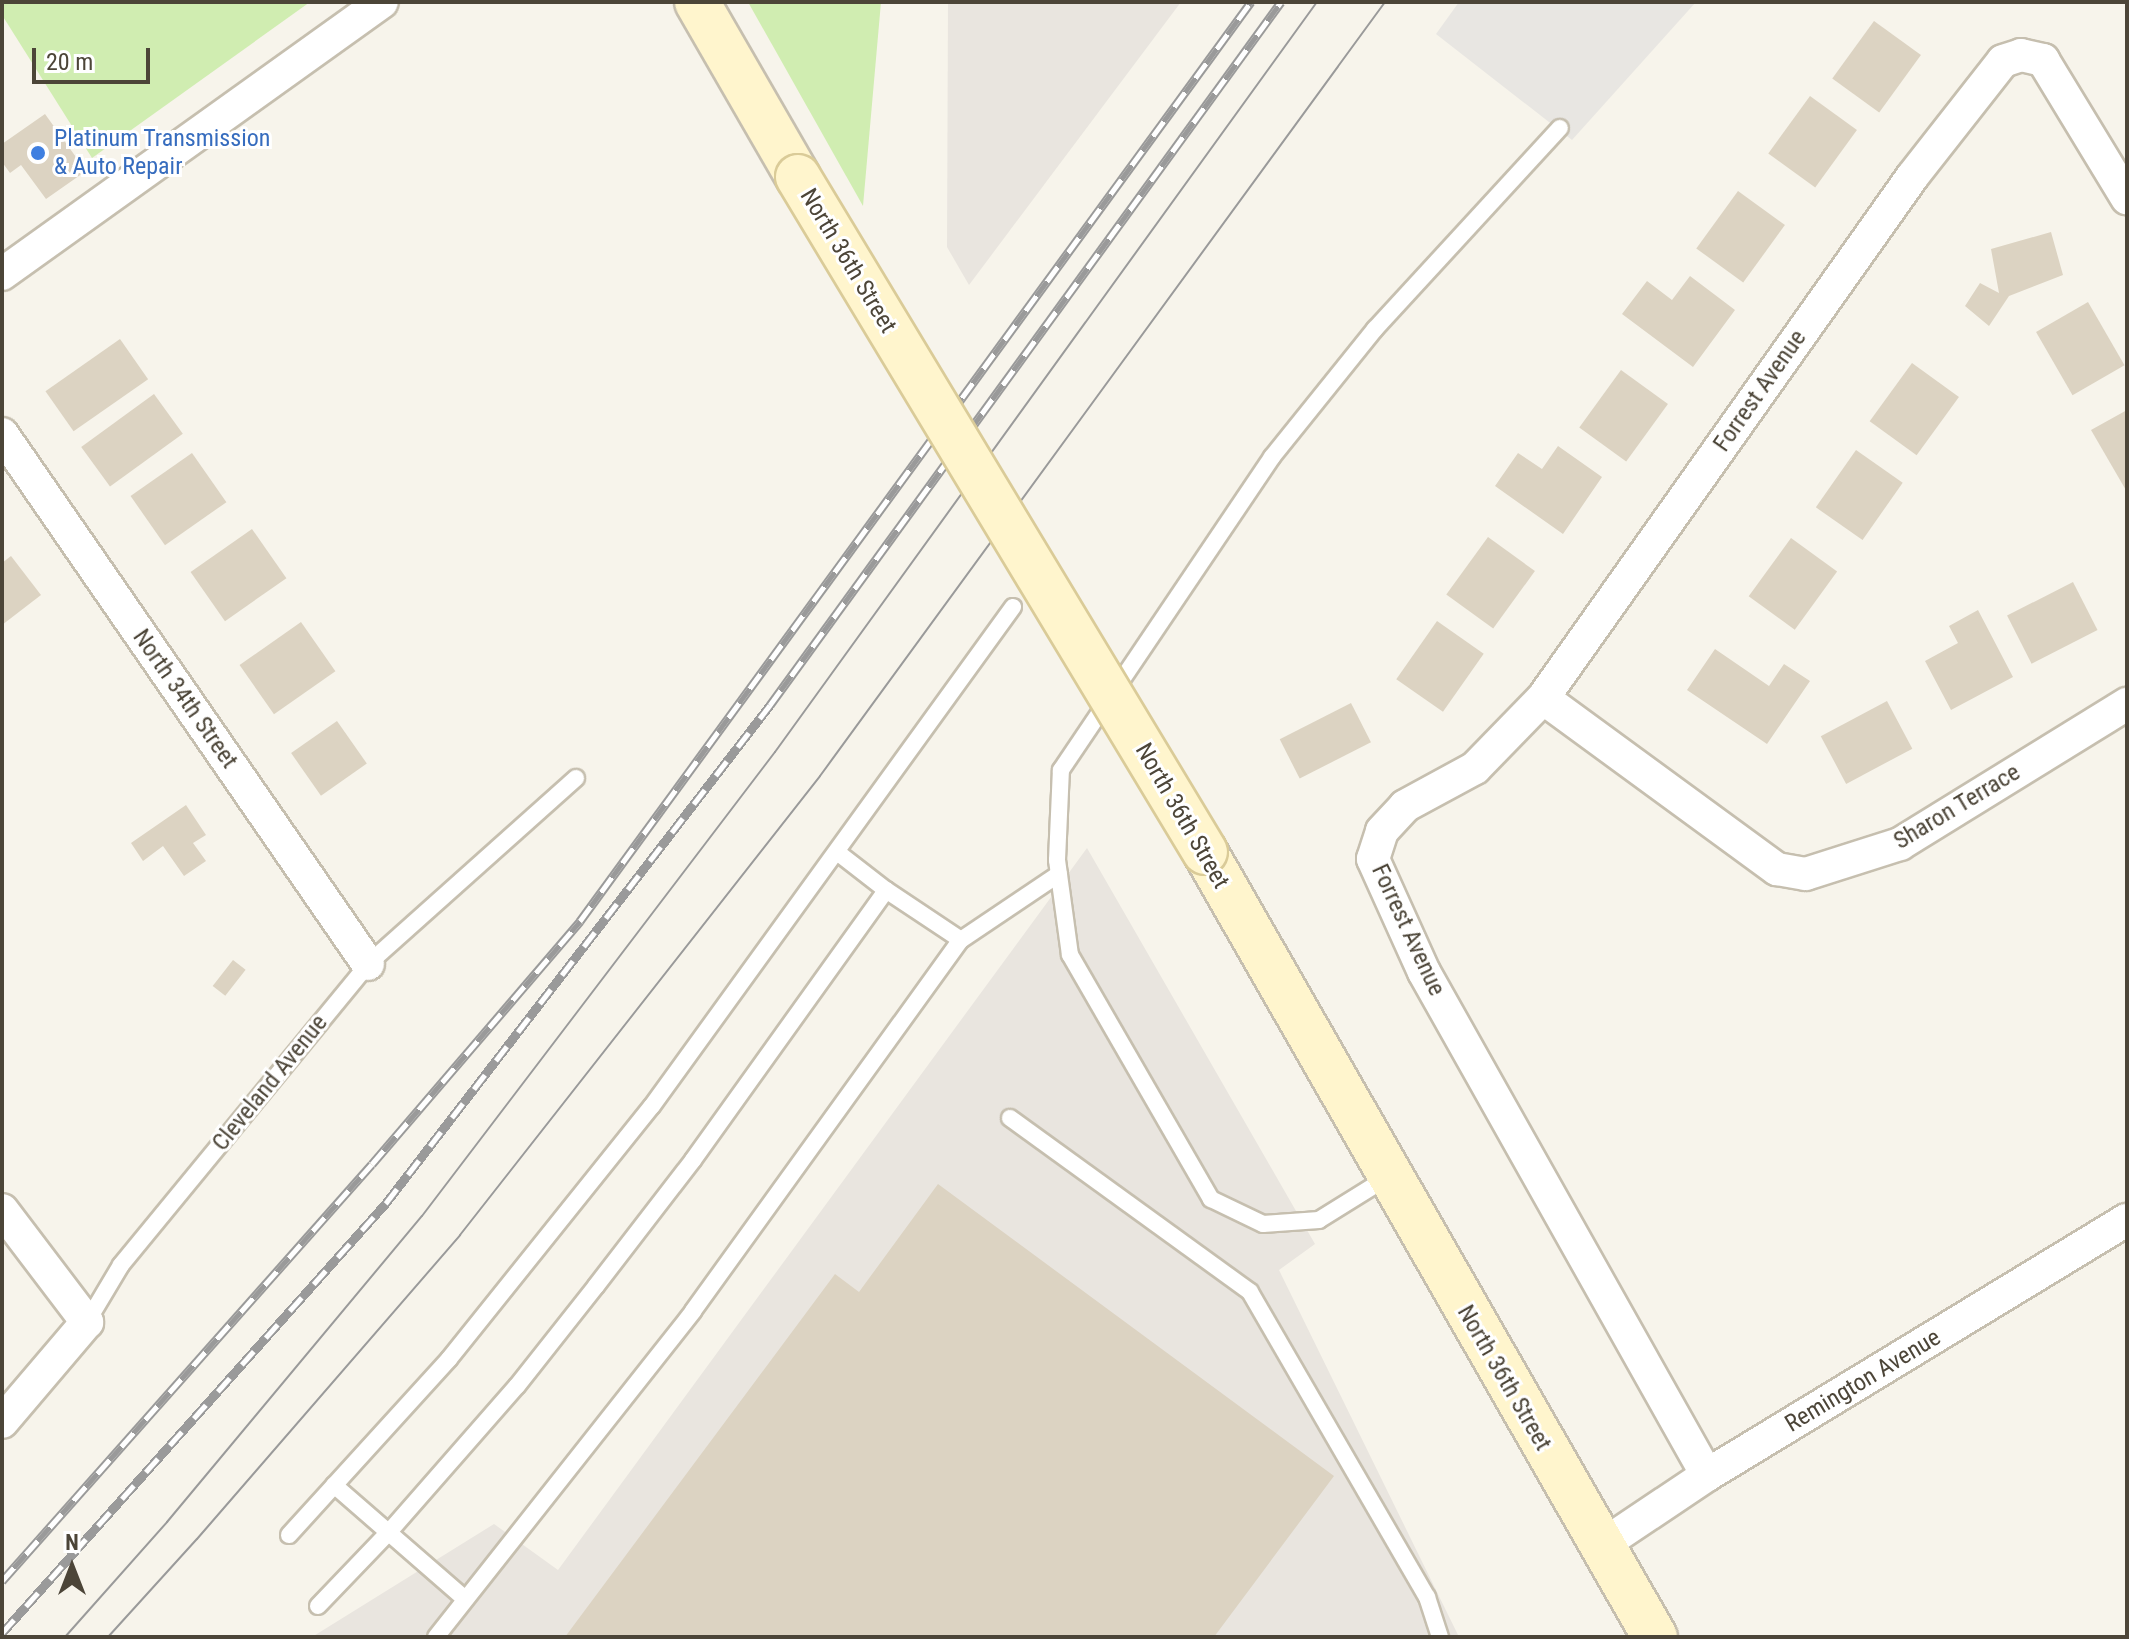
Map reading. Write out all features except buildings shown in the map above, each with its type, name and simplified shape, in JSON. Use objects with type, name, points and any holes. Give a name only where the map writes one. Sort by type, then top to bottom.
[{"type":"street","points":[[2,274],[382,2]]},
{"type":"street","name":"North 36th Street","points":[[697,2],[798,177],[1205,852],[1388,1177],[1655,1637]]},
{"type":"street","name":"Forrest Avenue","points":[[1707,1475],[1424,972],[1373,859],[1382,831],[1405,806],[1475,768],[1543,698],[1912,177],[2003,61],[2021,55],[2043,60],[2127,198]]},
{"type":"street","name":"North 34th Street","points":[[2,434],[368,964]]},
{"type":"street","name":"Sharon Terrace","points":[[1543,698],[1777,869],[1806,874],[1841,866],[1900,844],[2127,704]]},
{"type":"street","points":[[2,1210],[87,1322]]},
{"type":"street","name":"Remington Avenue","points":[[1601,1546],[1707,1475],[2127,1220]]},
{"type":"street","name":"Cleveland Avenue","points":[[2,1422],[87,1322]]},
{"type":"lane","points":[[1388,1177],[1319,1220],[1263,1224],[1211,1199],[1070,955],[1059,874],[1061,770],[1272,457],[1375,329],[1560,128]]},
{"type":"lane","points":[[289,1535],[449,1359],[522,1272],[652,1106],[1013,607]]},
{"type":"lane","name":"Cleveland Avenue","points":[[87,1322],[121,1265],[368,964],[576,778]]},
{"type":"lane","points":[[837,852],[886,890],[961,940]]},
{"type":"lane","points":[[436,1637],[693,1311],[961,940],[1059,874]]},
{"type":"lane","points":[[318,1606],[389,1532],[517,1386],[693,1160],[886,890]]},
{"type":"lane","points":[[1010,1118],[1250,1292],[1427,1597],[1440,1637]]},
{"type":"lane","points":[[334,1485],[464,1598]]},
{"type":"shaded area","points":[[948,2],[1181,2],[969,285],[947,247]]},
{"type":"shaded area","points":[[1459,2],[1696,2],[1572,140],[1436,34]]},
{"type":"shaded area","points":[[1087,848],[1315,1244],[1279,1270],[1459,1637],[312,1637],[494,1524],[558,1570]]},
{"type":"green space","points":[[2,2],[310,2],[92,158],[2,15]]},
{"type":"green space","points":[[748,2],[881,2],[863,206]]},
{"type":"tram line","points":[[65,1637],[167,1522],[422,1216],[775,752],[1317,2]]},
{"type":"tram line","points":[[108,1637],[460,1235],[820,776],[1385,2]]},
{"type":"railway","points":[[2,1581],[372,1164],[580,921],[1251,2]]},
{"type":"railway","points":[[2,1633],[386,1203],[770,705],[1281,2]]},
{"type":"place","name":"Platinum Transmission & Auto Repair","points":[[38,153]]}]
